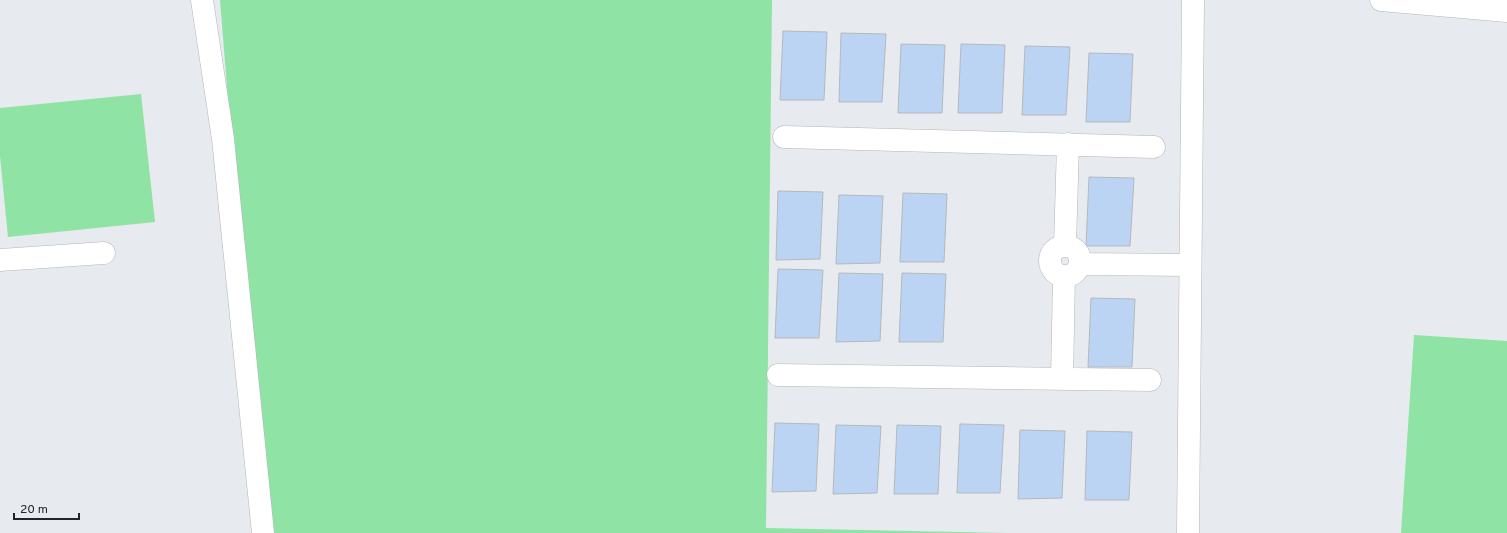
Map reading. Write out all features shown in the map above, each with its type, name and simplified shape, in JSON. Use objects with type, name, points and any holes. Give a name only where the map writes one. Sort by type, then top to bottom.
[{"type":"street","points":[[202,0],[223,139],[263,533]]},
{"type":"street","points":[[1188,533],[1193,0]]},
{"type":"street","points":[[1381,0],[1507,11]]},
{"type":"street","points":[[784,137],[1154,147]]},
{"type":"street","points":[[1068,144],[1065,246],[1057,248],[1049,260],[1055,273],[1072,270],[1190,265]]},
{"type":"street","points":[[0,260],[104,253]]},
{"type":"street","points":[[1062,379],[1072,270]]},
{"type":"street","points":[[778,375],[1150,380]]},
{"type":"green space","points":[[220,0],[772,0],[766,528],[1008,533],[263,533]]},
{"type":"green space","points":[[141,94],[155,222],[8,237],[0,156],[0,108]]},
{"type":"green space","points":[[1414,335],[1507,341],[1507,533],[1401,533]]},
{"type":"building","points":[[783,31],[827,32],[824,100],[780,100]]},
{"type":"building","points":[[841,33],[886,34],[882,102],[839,102]]},
{"type":"building","points":[[901,44],[945,45],[942,113],[898,113]]},
{"type":"building","points":[[961,44],[1005,45],[1002,113],[958,113]]},
{"type":"building","points":[[1025,46],[1070,47],[1066,115],[1022,115]]},
{"type":"building","points":[[1089,53],[1133,54],[1130,122],[1086,122]]},
{"type":"building","points":[[1089,177],[1134,178],[1130,246],[1086,246]]},
{"type":"building","points":[[778,191],[823,192],[820,259],[776,260]]},
{"type":"building","points":[[903,193],[947,194],[944,262],[900,262]]},
{"type":"building","points":[[839,195],[883,196],[880,263],[836,264]]},
{"type":"building","points":[[778,269],[823,270],[819,338],[775,338]]},
{"type":"building","points":[[839,273],[883,274],[880,341],[836,342]]},
{"type":"building","points":[[902,273],[946,274],[943,342],[899,342]]},
{"type":"building","points":[[1091,298],[1135,299],[1132,367],[1088,367]]},
{"type":"building","points":[[775,423],[819,424],[816,491],[772,492]]},
{"type":"building","points":[[960,424],[1004,425],[1000,493],[957,493]]},
{"type":"building","points":[[836,425],[881,426],[877,493],[833,494]]},
{"type":"building","points":[[897,425],[941,426],[938,494],[894,494]]},
{"type":"building","points":[[1020,430],[1065,431],[1062,498],[1018,499]]},
{"type":"building","points":[[1087,431],[1132,432],[1129,500],[1085,500]]}]
